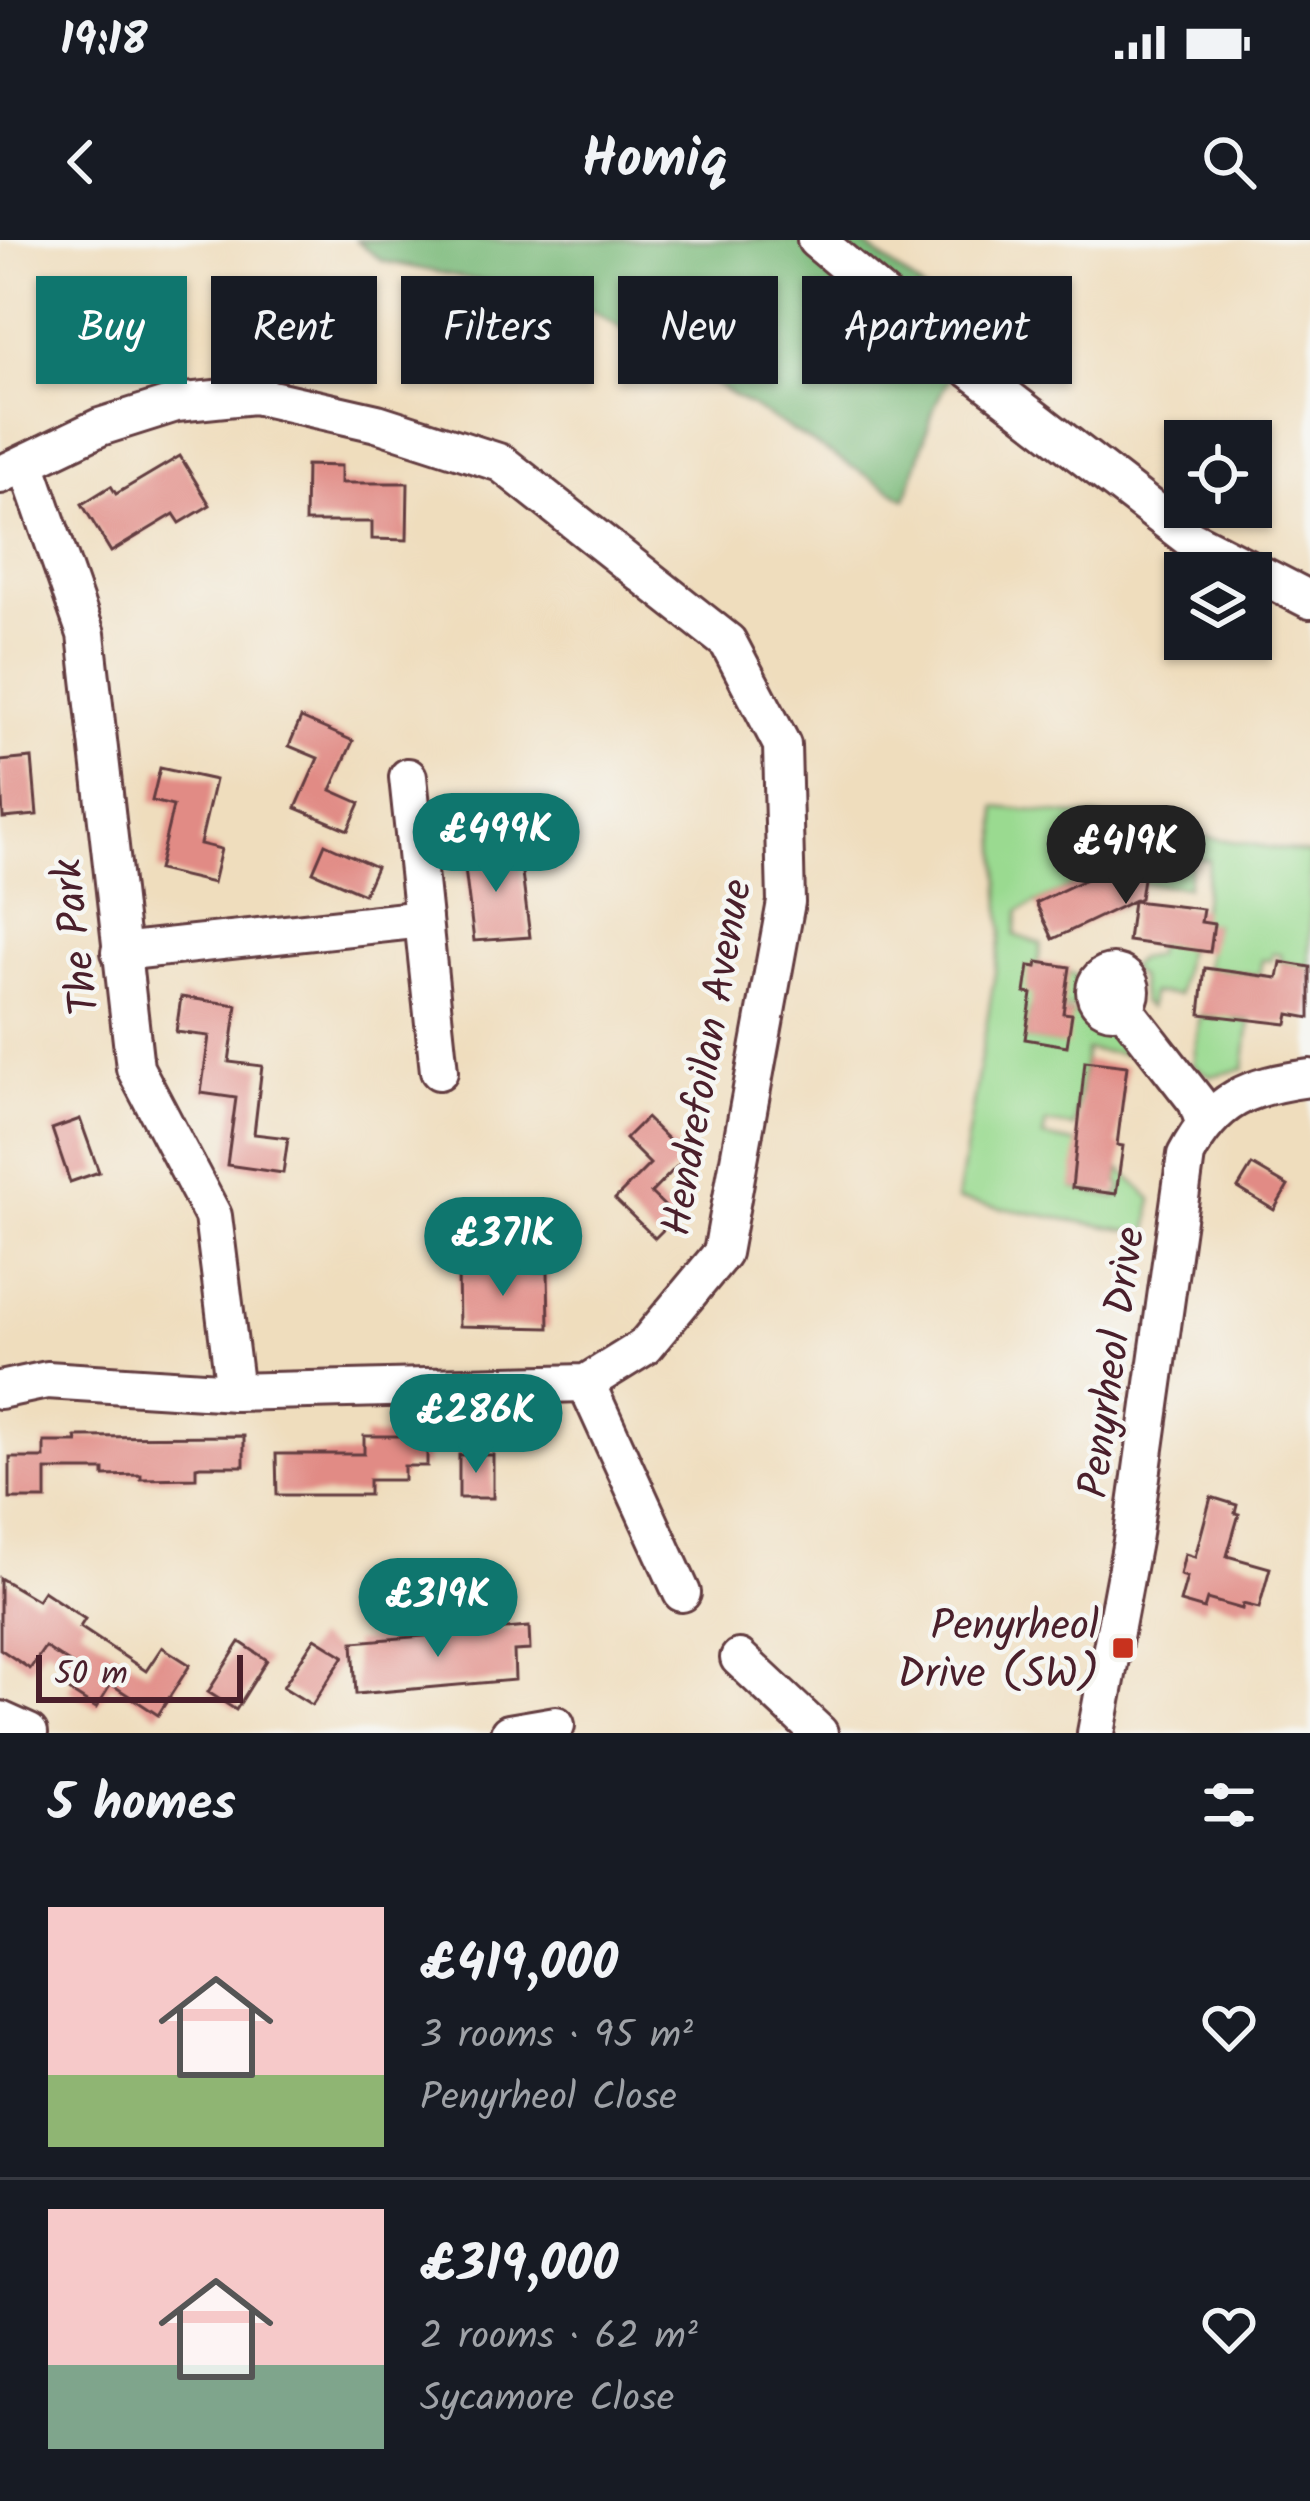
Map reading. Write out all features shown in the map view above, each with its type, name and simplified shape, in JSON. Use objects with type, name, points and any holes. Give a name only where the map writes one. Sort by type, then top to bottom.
[{"type":"street","points":[[816,240],[970,369],[1189,538],[1310,600]]},
{"type":"street","name":"Hendrefoilan Avenue","points":[[13,469],[100,427],[176,403],[254,394],[316,406],[501,463],[728,642],[782,746],[786,902],[722,1252],[644,1347],[586,1383]]},
{"type":"street","name":"The Park","points":[[13,469],[86,634],[135,1069],[214,1216],[235,1392]]},
{"type":"street","points":[[408,777],[439,1071]]},
{"type":"street","points":[[120,952],[423,920]]},
{"type":"street","points":[[1123,1007],[1197,1102],[1204,1122],[1243,1095],[1310,1078]]},
{"type":"street","name":"Penyrheol Drive","points":[[1096,1733],[1132,1541],[1178,1190],[1186,1155],[1204,1122]]},
{"type":"street","points":[[0,1390],[46,1380],[235,1392],[586,1383],[682,1593]]},
{"type":"street","points":[[739,1658],[819,1733]]},
{"type":"street","points":[[0,1720],[29,1733]]},
{"type":"street","points":[[508,1733],[556,1725]]},
{"type":"green space","points":[[356,240],[858,240],[905,276],[802,276],[802,384],[946,384],[906,499],[714,384],[778,384],[778,276],[618,276],[618,326],[594,312],[594,276],[456,276],[382,261]]},
{"type":"green space","points":[[996,807],[1172,825],[1172,831],[1310,854],[1310,983],[1302,966],[1281,962],[1281,954],[1262,960],[1259,975],[1205,968],[1214,924],[1200,922],[1209,860],[1192,858],[1187,887],[1142,883],[1147,853],[1115,846],[1110,877],[1093,876],[1019,911],[1015,935],[1041,944],[1037,967],[1029,967],[1069,972],[1085,981],[1084,1007],[1042,1008],[1114,1021],[1143,1056],[1086,1050],[1074,1127],[1046,1123],[1043,1137],[1079,1144],[1073,1188],[1116,1198],[1122,1186],[1120,1169],[1152,1199],[1148,1234],[957,1200],[1002,931]],"holes":[[[1030,1009],[1071,1014],[1059,1044],[1026,1039]]]},
{"type":"green space","points":[[1156,938],[1186,948],[1178,995],[1151,993],[1149,1008],[1142,1003],[1139,978],[1129,968],[1137,959],[1155,956]]},
{"type":"green space","points":[[1217,1005],[1235,1007],[1234,1019],[1250,1021],[1244,1069],[1211,1076],[1193,1065],[1200,1016],[1215,1018]]},
{"type":"building","points":[[180,456],[210,505],[180,523],[174,514],[111,552],[82,504],[111,486],[116,494]]},
{"type":"building","points":[[306,465],[341,466],[341,483],[408,483],[407,540],[372,539],[372,522],[305,522]]},
{"type":"building","points":[[301,718],[353,741],[331,790],[360,803],[348,830],[296,808],[318,758],[289,746]]},
{"type":"building","points":[[32,758],[37,815],[3,818],[0,761]]},
{"type":"building","points":[[160,768],[215,780],[200,844],[221,849],[213,883],[158,870],[173,806],[152,801]]},
{"type":"building","points":[[325,844],[376,867],[364,894],[313,872]]},
{"type":"building","points":[[1114,847],[1147,852],[1140,898],[1134,901],[1203,909],[1201,922],[1214,924],[1210,952],[1128,941],[1133,901],[1053,939],[1036,903],[1111,867]]},
{"type":"building","points":[[519,849],[530,937],[474,941],[463,853]]},
{"type":"building","points":[[1038,962],[1070,967],[1063,1013],[1072,1014],[1067,1046],[1025,1039],[1032,994],[1025,993],[1029,966],[1037,967]]},
{"type":"building","points":[[1281,962],[1310,967],[1310,1018],[1289,1014],[1287,1024],[1200,1014],[1205,968],[1278,978]]},
{"type":"building","points":[[181,997],[237,1005],[229,1062],[262,1066],[254,1134],[288,1138],[283,1173],[227,1165],[236,1098],[201,1093],[209,1036],[176,1032]]},
{"type":"building","points":[[1085,1061],[1127,1066],[1116,1194],[1072,1188]]},
{"type":"building","points":[[646,1118],[686,1157],[651,1193],[676,1217],[655,1238],[615,1199],[650,1164],[625,1139]]},
{"type":"building","points":[[80,1119],[99,1172],[70,1182],[52,1129]]},
{"type":"building","points":[[1252,1165],[1288,1186],[1274,1210],[1238,1188]]},
{"type":"building","points":[[458,1270],[548,1272],[549,1328],[459,1326]]},
{"type":"building","points":[[244,1436],[244,1466],[196,1467],[196,1478],[141,1479],[141,1475],[104,1476],[104,1470],[46,1470],[46,1499],[10,1499],[10,1458],[44,1458],[44,1442],[77,1442],[76,1437]]},
{"type":"building","points":[[364,1436],[427,1436],[427,1466],[404,1466],[404,1480],[369,1480],[369,1495],[277,1495],[276,1454],[364,1454]]},
{"type":"building","points":[[459,1455],[493,1455],[493,1498],[459,1498]]},
{"type":"building","points":[[1211,1497],[1237,1505],[1235,1513],[1239,1514],[1227,1556],[1270,1568],[1259,1608],[1243,1604],[1242,1609],[1207,1599],[1204,1609],[1180,1602],[1187,1577],[1180,1575],[1185,1554],[1195,1557]]},
{"type":"building","points":[[0,1578],[37,1600],[43,1591],[85,1619],[80,1627],[146,1671],[162,1647],[190,1665],[158,1715],[111,1684],[96,1708],[68,1690],[80,1670],[45,1647],[30,1669],[0,1649]]},
{"type":"building","points":[[529,1627],[530,1650],[514,1651],[515,1680],[356,1694],[353,1642]]},
{"type":"building","points":[[315,1638],[344,1656],[312,1705],[283,1687]]},
{"type":"building","points":[[240,1642],[267,1660],[236,1710],[208,1692]]},
{"type":"place","name":"Penyrheol Drive (SW)","points":[[1123,1648]]}]
